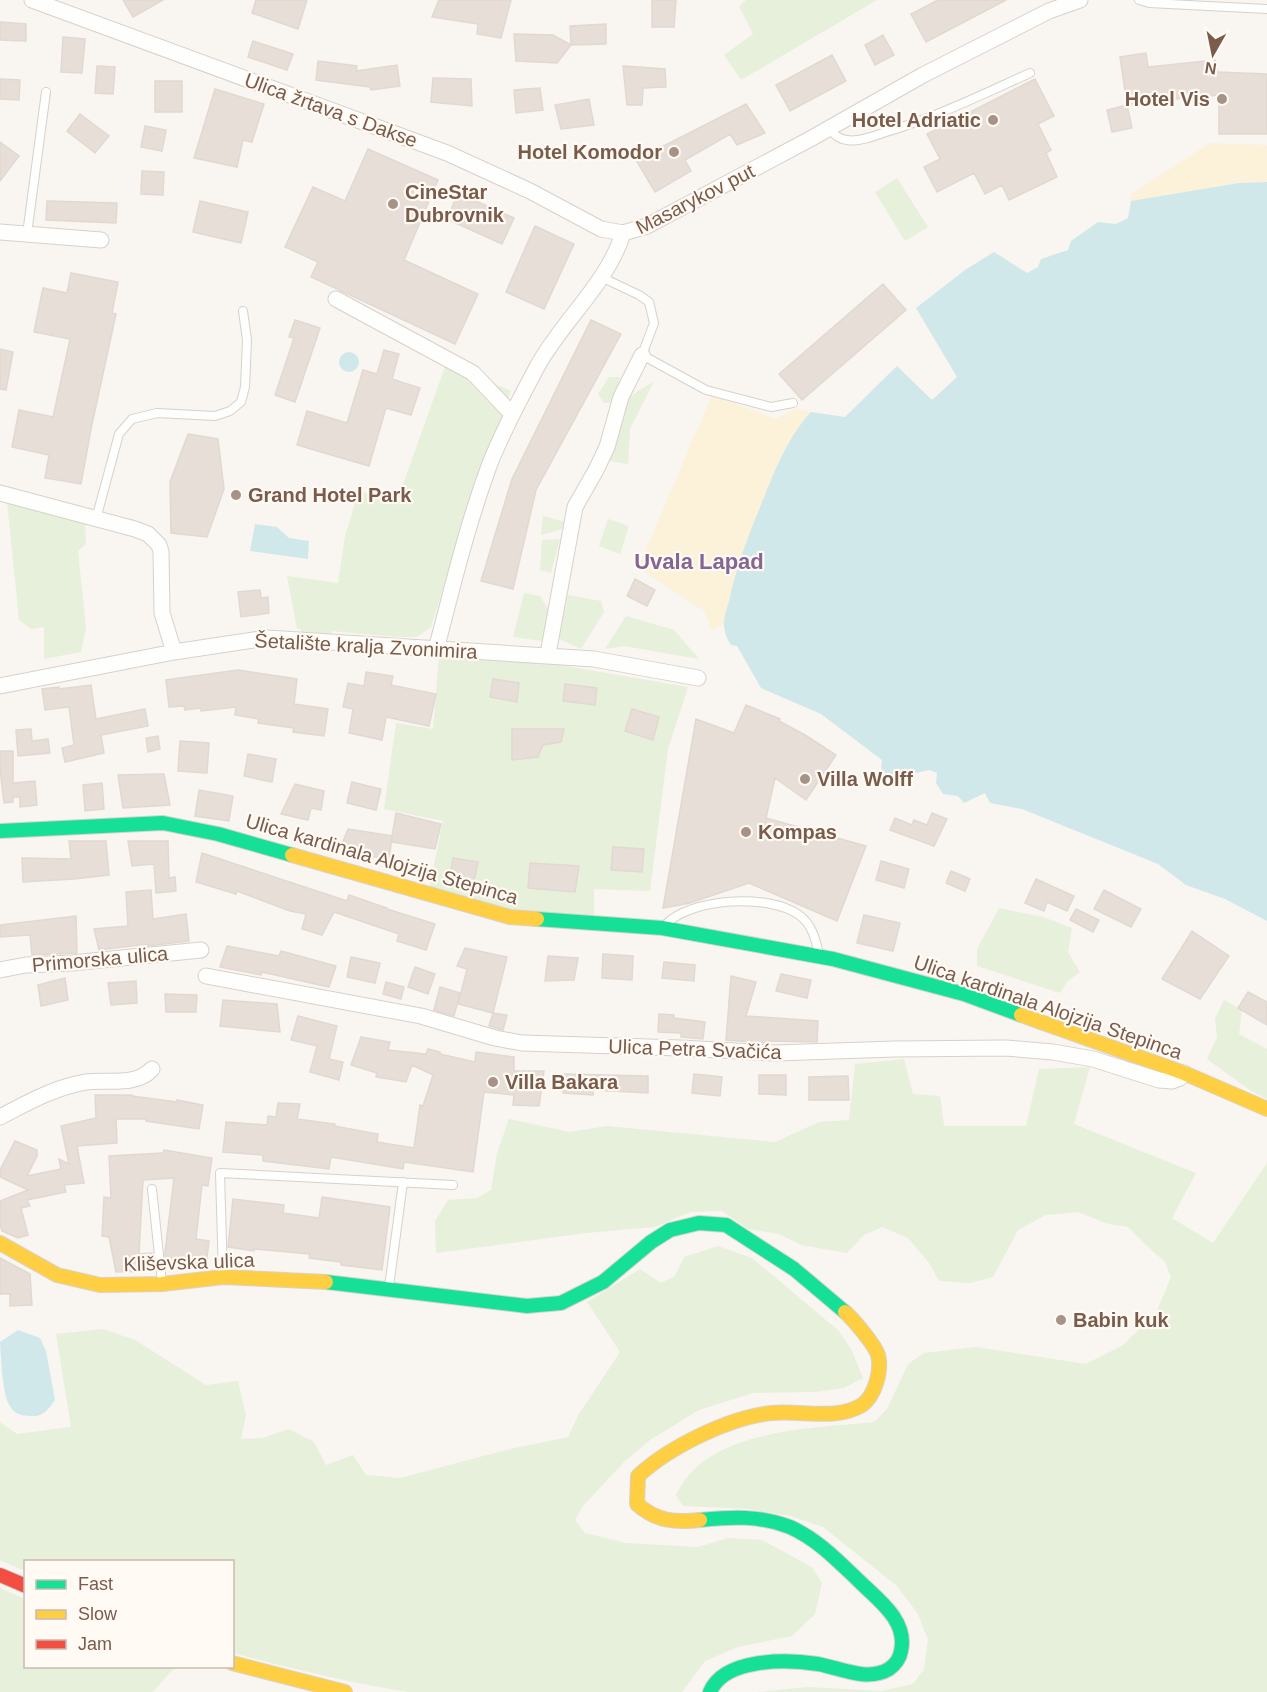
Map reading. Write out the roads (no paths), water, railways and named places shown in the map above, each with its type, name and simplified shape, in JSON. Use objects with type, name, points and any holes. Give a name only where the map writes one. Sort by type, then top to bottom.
[{"type":"street","name":"Ulica žrtava s Dakse","points":[[32,0],[447,153],[530,191],[602,229],[623,234]]},
{"type":"street","name":"Masarykov put","points":[[436,650],[466,534],[490,463],[512,414],[550,344],[601,278],[618,249],[623,234],[646,226],[923,75],[1049,10],[1080,0]]},
{"type":"street","points":[[0,232],[101,240]]},
{"type":"street","points":[[336,299],[474,373],[512,414]]},
{"type":"street","points":[[548,654],[575,507],[604,454],[621,397],[642,356]]},
{"type":"street","points":[[0,493],[148,534],[159,545],[161,552],[162,614],[174,652]]},
{"type":"street","name":"Šetalište kralja Zvonimira","points":[[0,686],[174,652],[267,638],[436,650],[548,654],[635,665],[698,678]]},
{"type":"street","name":"Ulica kardinala Alojzija Stepinca","points":[[0,831],[73,826],[163,823],[179,825],[229,837],[510,917],[662,928],[820,956],[964,994],[1184,1073],[1267,1109]]},
{"type":"street","name":"Primorska ulica","points":[[0,970],[26,965],[72,963],[201,950]]},
{"type":"street","name":"Ulica Petra Svačića","points":[[207,976],[421,1017],[495,1038],[522,1043],[775,1053],[1006,1048],[1053,1052],[1093,1059],[1159,1080],[1172,1081],[1180,1078],[1184,1073]]},
{"type":"street","points":[[0,1116],[50,1093],[85,1082],[134,1080],[146,1075],[152,1069]]},
{"type":"street","name":"Kliševska ulica","points":[[0,1243],[57,1275],[100,1285],[162,1284],[224,1277],[314,1281],[527,1306],[561,1303],[586,1292],[603,1282],[651,1242],[670,1230],[699,1223],[726,1225],[794,1269],[854,1320],[878,1354],[879,1372],[874,1389],[864,1404],[843,1413],[772,1413],[725,1424],[654,1461],[638,1476],[637,1504],[645,1514],[661,1520],[751,1518],[790,1527],[810,1538],[836,1558],[895,1617],[903,1635],[903,1651],[893,1667],[879,1673],[858,1673],[814,1664],[779,1663],[734,1668],[721,1675],[713,1683],[710,1692]]},
{"type":"street","points":[[0,1575],[24,1585]]},
{"type":"street","points":[[234,1664],[345,1692]]},
{"type":"lane","points":[[1139,0],[1149,3],[1267,9]]},
{"type":"lane","points":[[828,128],[838,138],[844,140],[853,141],[874,136],[934,117],[1030,73]]},
{"type":"lane","points":[[27,234],[46,92]]},
{"type":"lane","points":[[601,278],[649,302],[654,323],[642,356],[705,390],[771,407],[793,403]]},
{"type":"lane","points":[[96,519],[119,434],[132,418],[157,413],[215,416],[230,411],[241,402],[246,387],[248,340],[243,310]]},
{"type":"lane","points":[[662,928],[673,917],[687,910],[728,901],[755,901],[784,908],[798,914],[808,922],[820,956]]},
{"type":"lane","points":[[224,1277],[220,1173],[453,1185]]},
{"type":"lane","points":[[388,1288],[403,1182]]},
{"type":"lane","points":[[152,1189],[162,1284]]},
{"type":"water","points":[[1267,182],[1267,921],[1225,899],[1186,885],[1158,864],[1022,809],[990,803],[985,793],[964,803],[958,796],[943,794],[936,783],[937,773],[929,770],[895,778],[881,775],[882,760],[821,714],[761,688],[737,646],[731,645],[725,633],[724,624],[739,564],[771,480],[788,444],[811,412],[845,417],[897,366],[932,400],[957,377],[916,308],[965,270],[994,252],[1027,273],[1038,267],[1041,259],[1068,250],[1071,241],[1098,222],[1116,224],[1128,218],[1131,201],[1239,183]]},
{"type":"water","points":[[349,352],[356,355],[359,362],[356,369],[349,372],[342,369],[339,362],[342,355]]},
{"type":"water","points":[[255,524],[277,527],[289,538],[309,541],[308,559],[250,551]]},
{"type":"water","points":[[18,1330],[40,1338],[46,1351],[55,1400],[48,1410],[38,1416],[26,1416],[16,1412],[7,1401],[5,1393],[0,1342]]},
{"type":"place","name":"Hotel Vis","points":[[1222,99]]},
{"type":"place","name":"Hotel Adriatic","points":[[993,120]]},
{"type":"place","name":"Hotel Komodor","points":[[674,152]]},
{"type":"place","name":"CineStar Dubrovnik","points":[[393,204]]},
{"type":"place","name":"Grand Hotel Park","points":[[236,495]]},
{"type":"place","name":"Villa Wolff","points":[[805,779]]},
{"type":"place","name":"Kompas","points":[[746,832]]},
{"type":"place","name":"Villa Bakara","points":[[493,1082]]},
{"type":"place","name":"Babin kuk","points":[[1061,1320]]},
{"type":"district","name":"Uvala Lapad","points":[[699,561]]}]
